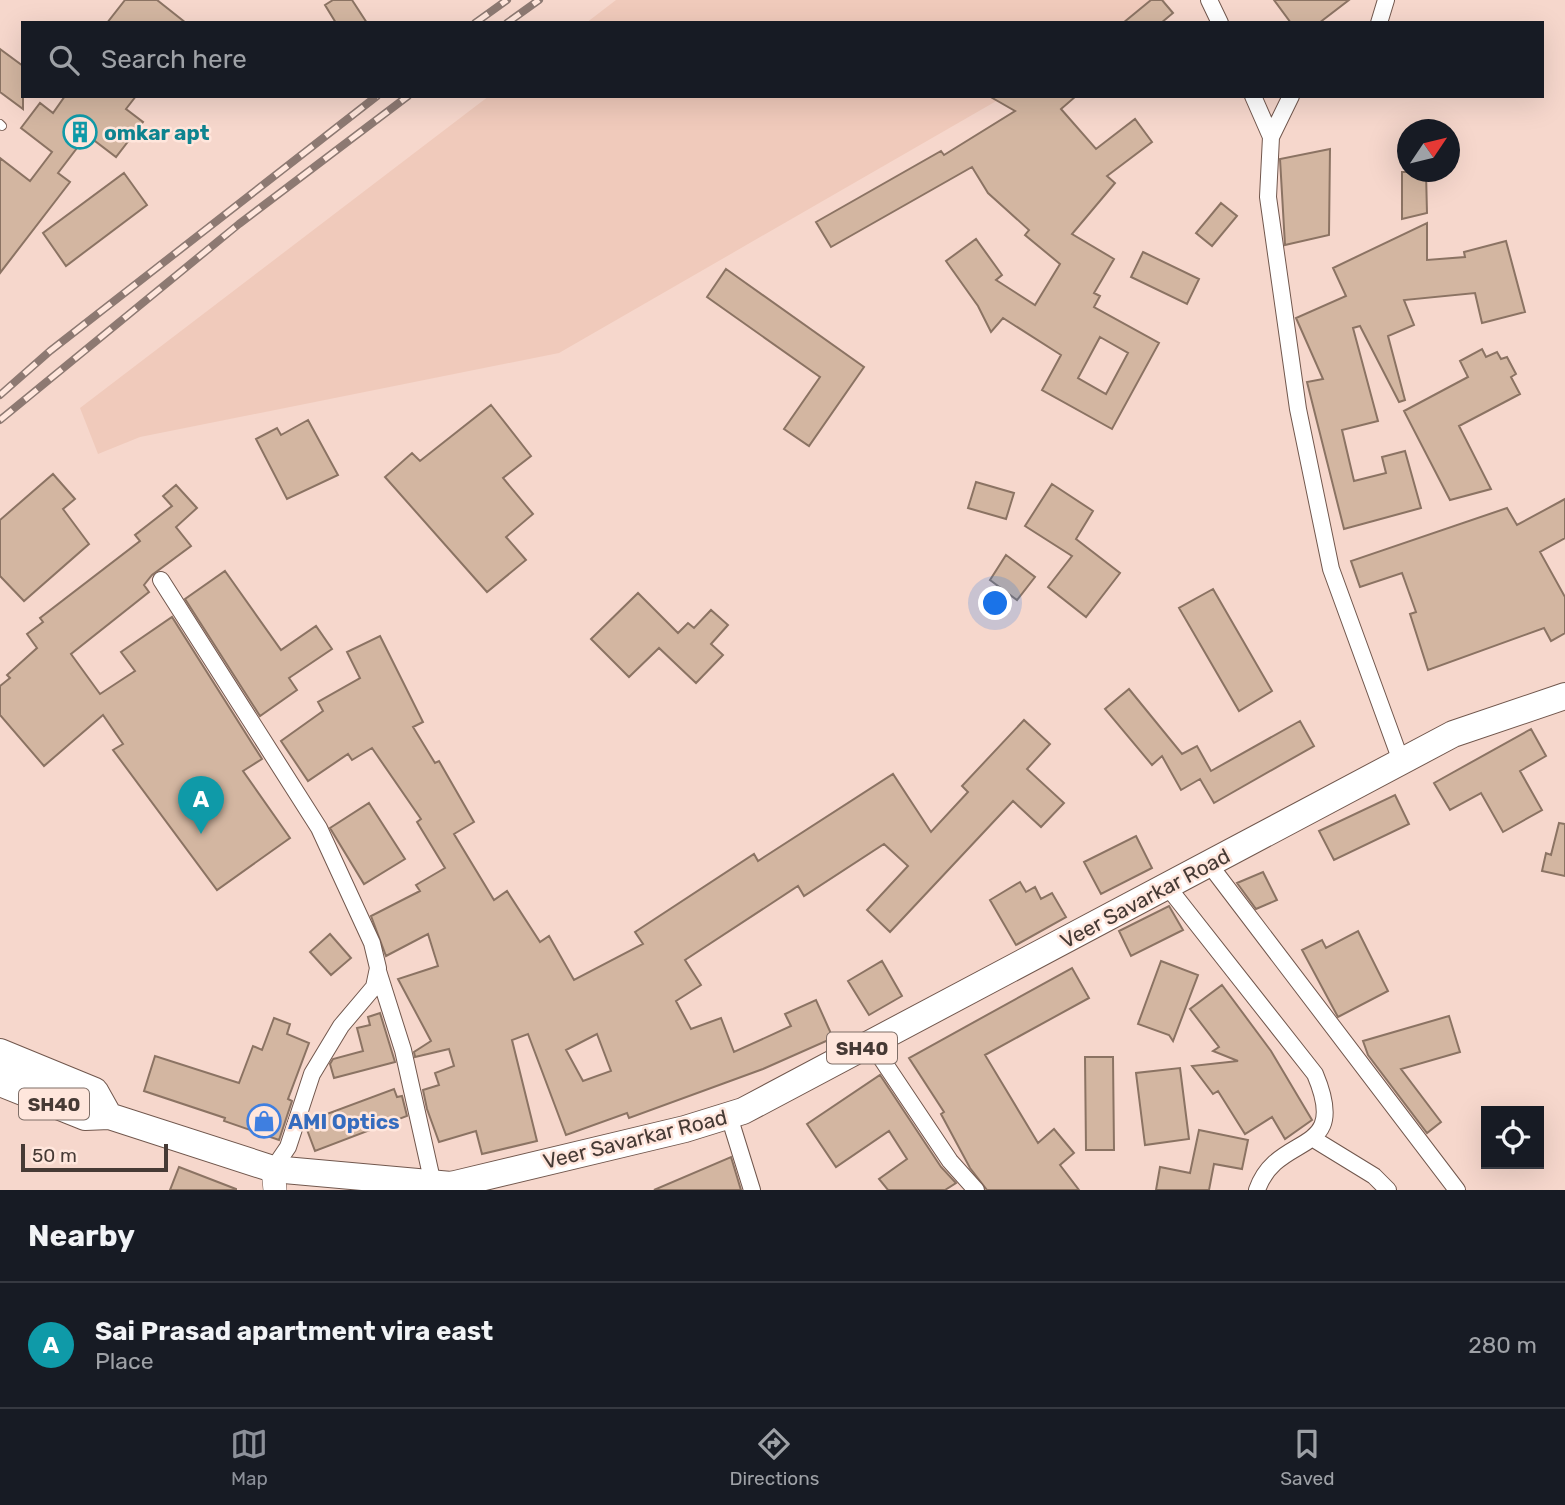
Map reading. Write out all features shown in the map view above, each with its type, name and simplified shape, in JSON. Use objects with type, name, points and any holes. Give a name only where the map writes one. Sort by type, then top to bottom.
[{"type":"main road","name":"Veer Savarkar Road","points":[[0,1083],[85,1117],[109,1116],[274,1179],[451,1185],[685,1129],[743,1111],[1453,734],[1565,696]]},
{"type":"main road","points":[[0,1052],[95,1091],[109,1116]]},
{"type":"main road","points":[[0,1067],[73,1097],[109,1116]]},
{"type":"street","points":[[1209,0],[1219,21]]},
{"type":"street","points":[[1380,21],[1386,0]]},
{"type":"street","points":[[1254,98],[1272,137]]},
{"type":"street","points":[[1291,98],[1272,137],[1268,197],[1298,409],[1331,569],[1401,761]]},
{"type":"street","points":[[161,580],[319,828],[367,932],[403,1050],[433,1184]]},
{"type":"street","points":[[1209,864],[1457,1190]]},
{"type":"street","points":[[1167,886],[1315,1074],[1326,1101],[1326,1122],[1312,1138],[1282,1156],[1257,1190]]},
{"type":"street","points":[[274,1179],[288,1147],[312,1074],[341,1026],[374,987],[378,968]]},
{"type":"street","points":[[871,1043],[950,1161],[976,1190]]},
{"type":"street","points":[[729,1116],[752,1190]]},
{"type":"street","points":[[1312,1138],[1374,1176],[1388,1190]]},
{"type":"shaded area","points":[[616,0],[1166,0],[1139,21],[589,21]]},
{"type":"shaded area","points":[[486,98],[1002,98],[559,353],[140,437],[98,454],[80,408]]},
{"type":"building","points":[[125,0],[157,0],[183,21],[109,21]]},
{"type":"building","points":[[333,0],[352,0],[366,21],[335,21],[325,5]]},
{"type":"building","points":[[1151,0],[1162,0],[1173,13],[1163,21],[1125,21]]},
{"type":"building","points":[[1274,0],[1349,0],[1322,21],[1290,21]]},
{"type":"building","points":[[0,49],[21,65],[23,109],[0,92]]},
{"type":"building","points":[[64,98],[134,98],[126,109],[143,122],[116,157],[87,135],[58,173],[70,182],[0,273],[0,158],[30,181],[52,152],[21,128],[40,103],[53,113]]},
{"type":"building","points":[[992,98],[1074,98],[1061,109],[1096,149],[1135,119],[1152,142],[1107,176],[1115,183],[1072,234],[1114,259],[1094,293],[1100,296],[1094,307],[1159,343],[1112,429],[1042,390],[1061,355],[1003,318],[991,332],[978,306],[946,261],[976,239],[1002,275],[996,280],[1035,305],[1060,264],[1025,235],[1029,230],[988,193],[972,167],[831,247],[816,222],[941,151],[944,155],[1015,111]],"holes":[[[1100,337],[1128,353],[1106,394],[1078,378]]]},
{"type":"building","points":[[1330,149],[1329,235],[1285,245],[1280,159]]},
{"type":"building","points":[[124,173],[147,205],[66,266],[43,233]]},
{"type":"building","points":[[1402,182],[1426,182],[1427,213],[1402,219]]},
{"type":"building","points":[[1221,203],[1237,216],[1212,246],[1196,233]]},
{"type":"building","points":[[1427,223],[1427,260],[1465,257],[1464,252],[1506,241],[1525,312],[1482,323],[1475,293],[1404,300],[1414,325],[1388,336],[1405,400],[1399,402],[1360,326],[1353,328],[1378,421],[1342,430],[1354,481],[1386,473],[1382,457],[1405,451],[1421,508],[1344,529],[1307,382],[1323,379],[1296,318],[1346,296],[1333,268]]},
{"type":"building","points":[[1143,252],[1199,279],[1187,304],[1131,277]]},
{"type":"building","points":[[726,269],[864,367],[809,446],[784,429],[820,377],[707,297]]},
{"type":"building","points":[[1482,349],[1486,357],[1497,352],[1501,359],[1507,357],[1516,374],[1511,377],[1520,394],[1459,426],[1491,489],[1450,500],[1404,411],[1468,377],[1460,361]]},
{"type":"building","points":[[491,405],[531,456],[503,478],[533,514],[506,537],[526,560],[487,592],[385,477],[412,453],[420,461]]},
{"type":"building","points":[[308,420],[338,475],[287,499],[256,439],[277,428],[281,435]]},
{"type":"building","points":[[53,474],[75,499],[63,509],[89,544],[24,601],[0,576],[0,520]]},
{"type":"building","points":[[976,482],[1014,493],[1006,519],[968,508]]},
{"type":"building","points":[[1052,484],[1093,511],[1076,539],[1120,573],[1086,617],[1048,587],[1072,556],[1025,526]]},
{"type":"building","points":[[176,485],[197,508],[176,527],[191,546],[152,575],[144,585],[149,592],[71,654],[100,694],[135,671],[121,652],[172,617],[262,759],[243,771],[290,838],[217,890],[113,750],[123,744],[103,715],[44,766],[0,715],[0,686],[10,678],[7,675],[37,648],[27,634],[43,622],[40,618],[140,541],[135,535],[172,506],[163,496]]},
{"type":"building","points":[[1565,499],[1565,538],[1540,552],[1565,597],[1565,633],[1551,641],[1544,628],[1428,670],[1410,614],[1416,612],[1402,573],[1360,587],[1351,561],[1507,508],[1517,525]]},
{"type":"building","points":[[1006,555],[1035,577],[1017,600],[990,580]]},
{"type":"building","points":[[225,571],[281,650],[316,626],[332,649],[289,678],[297,690],[260,716],[185,599]]},
{"type":"building","points":[[1213,589],[1272,691],[1239,711],[1179,608]]},
{"type":"building","points":[[638,593],[678,633],[688,623],[694,628],[711,610],[728,625],[711,644],[723,655],[696,683],[659,648],[629,677],[591,639]]},
{"type":"building","points":[[380,636],[423,722],[413,727],[435,763],[439,761],[474,822],[454,834],[494,900],[507,891],[540,942],[549,936],[574,980],[643,944],[635,932],[754,854],[758,861],[893,774],[931,832],[968,792],[962,786],[1024,720],[1050,744],[1027,769],[1064,803],[1041,827],[1013,801],[890,932],[867,910],[908,866],[884,844],[804,896],[798,886],[685,960],[701,985],[676,1001],[691,1029],[721,1018],[734,1052],[791,1026],[785,1014],[816,1000],[833,1038],[763,1069],[629,1118],[627,1113],[566,1135],[528,1034],[512,1040],[537,1141],[482,1154],[476,1131],[439,1142],[427,1109],[423,1090],[439,1085],[435,1073],[454,1066],[449,1049],[415,1057],[414,1052],[431,1041],[398,979],[438,966],[428,934],[386,956],[371,916],[420,891],[416,885],[445,868],[417,822],[421,819],[372,748],[352,760],[348,754],[308,781],[281,741],[323,711],[318,702],[360,678],[347,652]],"holes":[[[597,1034],[611,1071],[583,1081],[566,1050]]]},
{"type":"building","points":[[1129,689],[1182,754],[1197,746],[1211,771],[1300,721],[1314,746],[1214,803],[1200,779],[1181,790],[1162,756],[1152,765],[1105,709]]},
{"type":"building","points":[[1531,729],[1546,756],[1520,771],[1542,810],[1503,832],[1481,793],[1450,810],[1434,783]]},
{"type":"building","points":[[1395,795],[1409,824],[1334,860],[1319,831]]},
{"type":"building","points":[[369,803],[405,859],[364,884],[330,828]]},
{"type":"building","points":[[1559,823],[1565,824],[1565,876],[1542,871],[1546,853],[1551,855]]},
{"type":"building","points":[[1136,836],[1152,868],[1101,894],[1084,862]]},
{"type":"building","points":[[1263,872],[1277,900],[1256,909],[1237,883]]},
{"type":"building","points":[[1020,882],[1026,892],[1035,887],[1041,899],[1052,893],[1066,917],[1016,945],[990,900]]},
{"type":"building","points":[[1169,906],[1183,930],[1131,956],[1119,931]]},
{"type":"building","points":[[1358,931],[1388,991],[1338,1017],[1302,950],[1322,940],[1326,948]]},
{"type":"building","points":[[330,934],[351,958],[331,975],[310,952]]},
{"type":"building","points":[[882,961],[902,996],[869,1015],[848,981]]},
{"type":"building","points":[[1161,961],[1198,975],[1173,1041],[1169,1035],[1138,1024]]},
{"type":"building","points":[[1072,968],[1089,998],[985,1055],[1038,1143],[1054,1129],[1074,1153],[1060,1165],[1079,1190],[987,1190],[970,1168],[941,1114],[944,1112],[909,1058]]},
{"type":"building","points":[[1222,985],[1271,1051],[1312,1120],[1285,1139],[1272,1117],[1245,1134],[1218,1091],[1213,1094],[1192,1066],[1238,1061],[1213,1051],[1219,1047],[1190,1009]]},
{"type":"building","points":[[380,1013],[395,1062],[334,1078],[330,1064],[333,1059],[363,1051],[357,1028],[370,1025],[368,1017]]},
{"type":"building","points":[[1449,1016],[1460,1052],[1401,1069],[1441,1122],[1427,1133],[1368,1055],[1363,1041]]},
{"type":"building","points":[[274,1018],[290,1024],[287,1034],[309,1043],[288,1099],[292,1101],[279,1140],[224,1121],[225,1118],[144,1091],[155,1056],[239,1083],[253,1046],[262,1050]]},
{"type":"building","points":[[1085,1057],[1113,1057],[1114,1150],[1086,1150]]},
{"type":"building","points":[[1180,1068],[1189,1139],[1145,1145],[1136,1073]]},
{"type":"building","points":[[880,1075],[941,1167],[956,1183],[945,1190],[888,1190],[879,1179],[907,1159],[889,1131],[836,1167],[807,1124]]},
{"type":"building","points":[[394,1089],[397,1097],[402,1096],[407,1116],[315,1151],[306,1127],[308,1121]]},
{"type":"building","points":[[1199,1130],[1248,1140],[1242,1169],[1214,1164],[1209,1190],[1156,1190],[1160,1167],[1190,1173]]},
{"type":"building","points":[[731,1157],[741,1190],[654,1190]]},
{"type":"building","points":[[179,1167],[236,1189],[236,1190],[170,1190]]},
{"type":"railway","points":[[478,21],[507,0]]},
{"type":"railway","points":[[510,21],[539,0]]},
{"type":"railway","points":[[0,395],[50,351],[374,98]]},
{"type":"railway","points":[[0,420],[239,224],[405,98]]},
{"type":"place","name":"omkar apt","points":[[80,132]]},
{"type":"place","name":"Sai Prasad apartment vira east","points":[[201,834]]},
{"type":"place","name":"AMI Optics","points":[[264,1121]]}]
